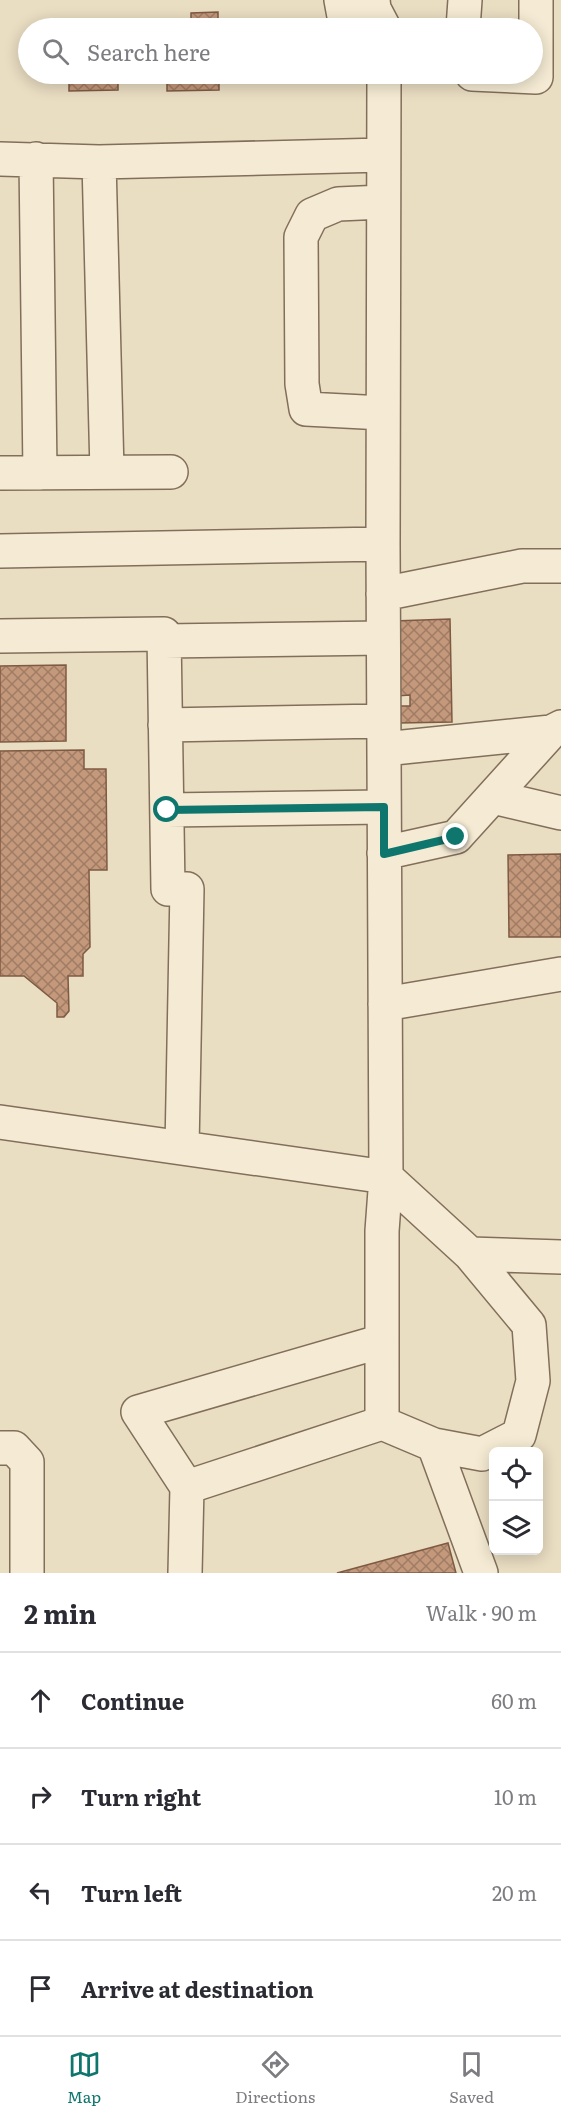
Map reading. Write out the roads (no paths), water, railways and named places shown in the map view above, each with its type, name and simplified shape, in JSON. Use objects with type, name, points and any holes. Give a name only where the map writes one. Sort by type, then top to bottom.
[{"type":"lane","points":[[341,0],[344,18]]},
{"type":"lane","points":[[373,0],[374,9],[379,18]]},
{"type":"lane","points":[[388,18],[394,0]]},
{"type":"lane","points":[[464,18],[465,0]]},
{"type":"lane","points":[[536,0],[536,18]]},
{"type":"lane","points":[[382,1423],[382,1231],[386,1177],[383,638],[384,84]]},
{"type":"lane","points":[[0,159],[99,162],[383,155]]},
{"type":"lane","points":[[36,159],[40,473]]},
{"type":"lane","points":[[99,162],[107,471]]},
{"type":"lane","points":[[383,202],[338,204],[312,215],[301,237],[303,384],[306,409],[383,412]]},
{"type":"lane","points":[[0,473],[171,471]]},
{"type":"lane","points":[[0,551],[383,544]]},
{"type":"lane","points":[[383,594],[522,566],[561,566]]},
{"type":"lane","points":[[0,636],[164,634],[168,889],[187,889],[182,1148]]},
{"type":"lane","points":[[164,640],[383,638]]},
{"type":"lane","points":[[165,725],[384,735],[556,730]]},
{"type":"lane","points":[[384,854],[456,837],[556,730]]},
{"type":"lane","points":[[493,797],[561,813]]},
{"type":"lane","points":[[167,810],[384,807]]},
{"type":"lane","points":[[385,1004],[561,974]]},
{"type":"lane","points":[[0,1122],[386,1177],[470,1254],[529,1325],[533,1381],[519,1435],[483,1454],[434,1445],[382,1423],[188,1486]]},
{"type":"lane","points":[[470,1254],[561,1257]]},
{"type":"lane","points":[[185,1573],[188,1486],[138,1412],[382,1341]]},
{"type":"lane","points":[[434,1445],[481,1573]]},
{"type":"lane","points":[[0,1448],[14,1448],[27,1462],[27,1573]]}]
